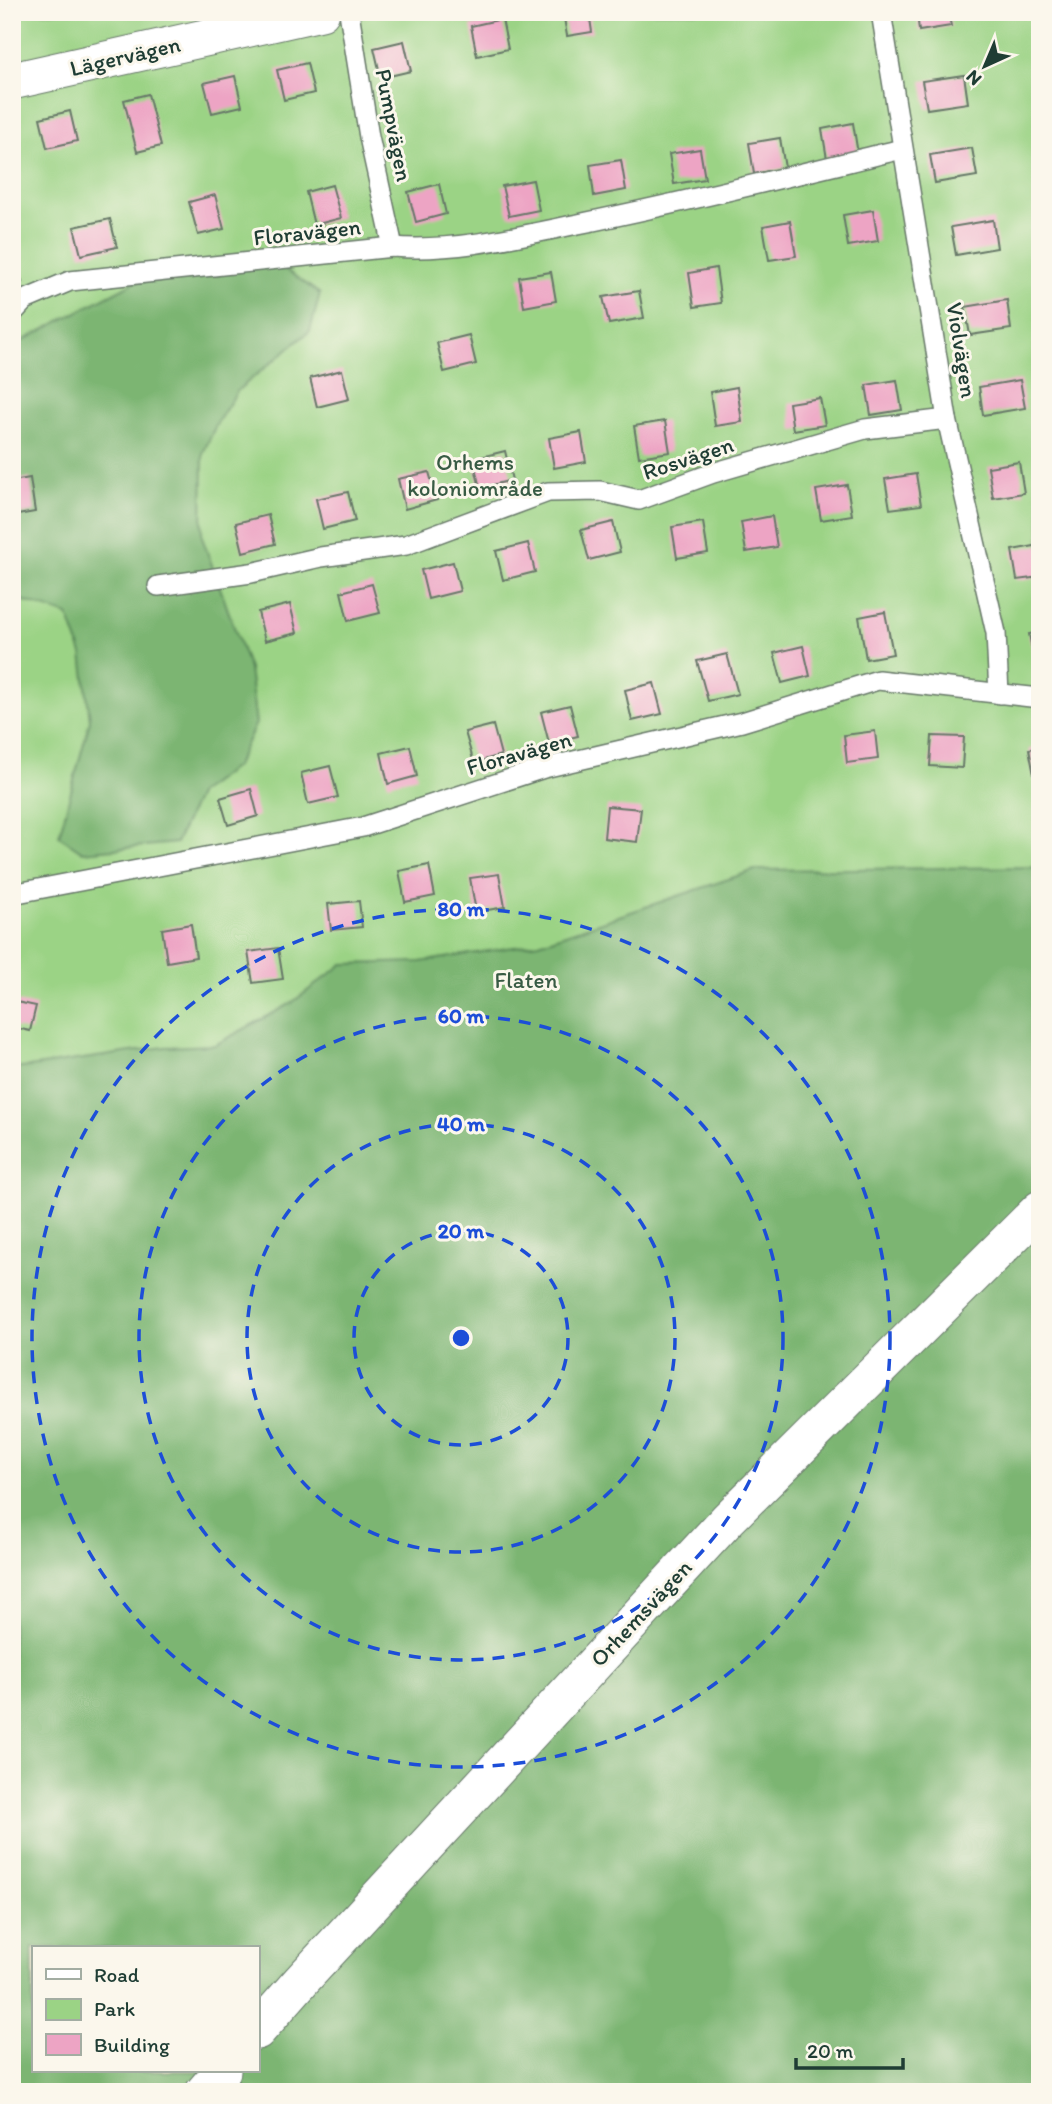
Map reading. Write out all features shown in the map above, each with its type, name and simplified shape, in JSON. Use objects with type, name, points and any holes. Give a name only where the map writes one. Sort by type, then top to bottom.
[{"type":"street","name":"Lägervägen","points":[[12,81],[321,12]]},
{"type":"street","name":"Orhemsvägen","points":[[259,2029],[728,1519],[1040,1209]]},
{"type":"street","points":[[204,2092],[221,2072]]},
{"type":"lane","name":"Pumpvägen","points":[[349,12],[369,137],[393,247]]},
{"type":"lane","name":"Violvägen","points":[[881,12],[947,419],[996,633],[999,694]]},
{"type":"lane","name":"Floravägen","points":[[12,314],[25,300],[71,281],[393,247],[422,249],[527,234],[685,202],[902,149]]},
{"type":"lane","name":"Rosvägen","points":[[158,586],[251,573],[321,557],[406,545],[548,492],[600,491],[639,500],[713,473],[864,429],[947,419]]},
{"type":"lane","name":"Floravägen","points":[[12,894],[363,827],[544,768],[742,722],[878,680],[1040,698]]},
{"type":"green space","name":"Flaten","points":[[12,12],[1040,12],[1040,2092],[12,2092]]},
{"type":"green space","points":[[268,257],[320,294],[310,331],[238,390],[217,423],[203,453],[202,537],[249,669],[256,723],[236,766],[199,793],[176,843],[83,852],[59,836],[90,720],[82,654],[68,615],[12,597],[12,352],[22,341],[134,282],[218,275]]},
{"type":"green space","points":[[1040,867],[1040,2092],[12,2092],[12,1067],[22,1068],[165,1047],[215,1045],[290,1004],[343,964],[420,962],[539,943],[755,870]]},
{"type":"building","points":[[563,12],[589,12],[592,32],[567,36]]},
{"type":"building","points":[[917,12],[948,12],[951,26],[919,31]]},
{"type":"building","points":[[502,19],[508,49],[477,56],[471,26]]},
{"type":"building","points":[[404,41],[411,71],[381,78],[374,48]]},
{"type":"building","points":[[307,63],[314,93],[284,100],[277,70]]},
{"type":"building","points":[[964,75],[968,103],[927,109],[922,81]]},
{"type":"building","points":[[235,76],[242,106],[212,113],[204,83]]},
{"type":"building","points":[[148,94],[161,146],[137,152],[124,100]]},
{"type":"building","points":[[70,111],[77,141],[47,148],[40,118]]},
{"type":"building","points":[[853,123],[858,154],[827,159],[822,129]]},
{"type":"building","points":[[780,138],[785,168],[754,174],[749,143]]},
{"type":"building","points":[[972,148],[977,176],[935,183],[930,155]]},
{"type":"building","points":[[700,149],[705,179],[674,184],[669,154]]},
{"type":"building","points":[[621,160],[626,190],[594,196],[590,165]]},
{"type":"building","points":[[533,180],[539,210],[509,216],[502,186]]},
{"type":"building","points":[[439,184],[446,214],[416,222],[408,192]]},
{"type":"building","points":[[332,185],[341,218],[314,225],[306,192]]},
{"type":"building","points":[[215,195],[224,229],[198,235],[189,202]]},
{"type":"building","points":[[873,210],[878,241],[848,246],[843,215]]},
{"type":"building","points":[[110,219],[117,247],[81,255],[74,227]]},
{"type":"building","points":[[993,220],[997,248],[956,255],[951,227]]},
{"type":"building","points":[[790,221],[796,256],[769,260],[763,226]]},
{"type":"building","points":[[15,253],[22,282],[12,285],[12,254]]},
{"type":"building","points":[[716,268],[721,303],[694,307],[689,273]]},
{"type":"building","points":[[551,272],[556,301],[524,307],[519,277]]},
{"type":"building","points":[[639,291],[644,318],[609,324],[603,297]]},
{"type":"building","points":[[1007,300],[1011,329],[970,335],[965,307]]},
{"type":"building","points":[[469,335],[476,364],[444,372],[437,343]]},
{"type":"building","points":[[342,370],[349,399],[317,407],[310,378]]},
{"type":"building","points":[[897,380],[902,410],[871,415],[866,385]]},
{"type":"building","points":[[1020,380],[1025,408],[983,415],[979,387]]},
{"type":"building","points":[[737,387],[742,422],[715,426],[710,392]]},
{"type":"building","points":[[820,398],[825,425],[793,430],[789,403]]},
{"type":"building","points":[[665,421],[670,452],[639,457],[634,426]]},
{"type":"building","points":[[581,432],[586,462],[554,468],[549,438]]},
{"type":"building","points":[[505,451],[512,480],[480,488],[473,459]]},
{"type":"building","points":[[1019,462],[1024,493],[993,498],[988,467]]},
{"type":"building","points":[[429,472],[437,500],[405,509],[398,479]]},
{"type":"building","points":[[916,474],[921,505],[890,509],[885,479]]},
{"type":"building","points":[[30,478],[35,512],[12,516],[12,481]]},
{"type":"building","points":[[847,485],[852,515],[821,520],[816,490]]},
{"type":"building","points":[[348,492],[355,521],[323,529],[316,499]]},
{"type":"building","points":[[268,515],[275,544],[243,552],[236,523]]},
{"type":"building","points":[[772,516],[777,547],[746,552],[741,522]]},
{"type":"building","points":[[613,522],[620,552],[589,560],[581,530]]},
{"type":"building","points":[[703,522],[708,553],[677,558],[672,527]]},
{"type":"building","points":[[528,543],[535,572],[503,580],[496,551]]},
{"type":"building","points":[[1040,545],[1040,577],[1017,580],[1012,550]]},
{"type":"building","points":[[453,562],[460,591],[428,599],[421,570]]},
{"type":"building","points":[[372,584],[380,613],[348,621],[341,592]]},
{"type":"building","points":[[290,604],[297,633],[265,641],[258,612]]},
{"type":"building","points":[[885,612],[893,654],[866,659],[859,617]]},
{"type":"building","points":[[1040,632],[1040,663],[1035,664],[1029,634]]},
{"type":"building","points":[[803,646],[810,676],[782,683],[774,653]]},
{"type":"building","points":[[727,654],[738,694],[708,701],[697,661]]},
{"type":"building","points":[[654,683],[662,714],[632,721],[625,690]]},
{"type":"building","points":[[570,705],[578,736],[549,743],[541,712]]},
{"type":"building","points":[[493,725],[501,755],[474,763],[465,732]]},
{"type":"building","points":[[875,731],[878,759],[847,763],[844,735]]},
{"type":"building","points":[[932,736],[964,737],[962,768],[930,766]]},
{"type":"building","points":[[410,746],[417,776],[388,784],[381,753]]},
{"type":"building","points":[[1040,747],[1040,779],[1035,780],[1029,749]]},
{"type":"building","points":[[330,766],[338,797],[308,804],[301,773]]},
{"type":"building","points":[[251,789],[258,816],[228,825],[220,798]]},
{"type":"building","points":[[607,806],[641,809],[637,842],[604,838]]},
{"type":"building","points":[[429,865],[435,896],[405,902],[399,871]]},
{"type":"building","points":[[499,874],[505,907],[476,912],[470,878]]},
{"type":"building","points":[[359,901],[362,927],[331,930],[328,904]]},
{"type":"building","points":[[191,924],[196,957],[167,962],[162,929]]},
{"type":"building","points":[[278,948],[283,979],[253,983],[248,952]]},
{"type":"building","points":[[12,1001],[36,1006],[30,1031],[12,1027]]},
{"type":"park label","name":"Orhems koloniområde","points":[[475,475]]}]
